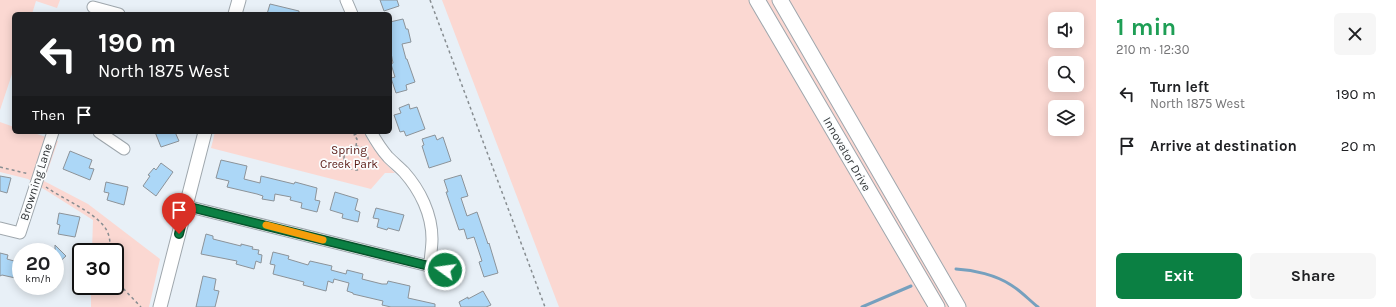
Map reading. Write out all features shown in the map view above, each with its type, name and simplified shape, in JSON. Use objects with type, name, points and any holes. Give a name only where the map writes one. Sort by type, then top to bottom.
[{"type":"main road","name":"Innovator Drive","points":[[757,0],[937,307]]},
{"type":"main road","name":"Innovator Drive","points":[[780,0],[958,307]]},
{"type":"street","points":[[236,12],[239,0]]},
{"type":"street","points":[[346,0],[351,12]]},
{"type":"street","points":[[93,7],[111,12]]},
{"type":"street","name":"Browning Lane","points":[[0,228],[20,233],[52,134]]},
{"type":"street","points":[[102,134],[124,149]]},
{"type":"street","points":[[160,307],[204,134]]},
{"type":"street","points":[[372,134],[377,144],[408,177],[416,188],[424,204],[429,219],[432,238],[430,266]]},
{"type":"street","points":[[186,206],[445,270]]},
{"type":"path","points":[[430,0],[545,307]]},
{"type":"path","points":[[356,134],[354,135],[357,139],[356,146]]},
{"type":"path","points":[[356,146],[363,148],[368,158],[365,165],[362,168],[355,170],[348,166],[345,163],[344,155],[346,152],[348,149],[356,146]]},
{"type":"path","points":[[366,152],[371,149]]},
{"type":"path","points":[[341,150],[346,152]]},
{"type":"path","points":[[0,167],[33,175]]},
{"type":"path","points":[[43,185],[55,194],[86,212],[103,225],[110,240],[110,243]]},
{"type":"path","points":[[124,289],[141,307]]},
{"type":"green space","points":[[0,0],[60,0],[57,8],[36,1],[33,12],[12,12],[12,74],[0,110]]},
{"type":"green space","points":[[442,0],[1096,0],[1096,307],[559,307]]},
{"type":"green space","points":[[0,122],[12,126],[12,134],[37,134],[58,141],[44,181],[88,204],[160,259],[149,307],[91,307],[91,295],[124,295],[124,243],[92,243],[93,220],[28,179],[0,172]]},
{"type":"green space","name":"Spring Creek Park","points":[[214,134],[365,134],[374,149],[395,173],[385,173],[371,189],[211,148]]},
{"type":"building","points":[[380,0],[397,0],[399,6],[384,11]]},
{"type":"building","points":[[270,4],[299,11],[299,12],[268,12]]},
{"type":"building","points":[[403,19],[406,29],[408,29],[411,42],[402,44],[415,82],[406,85],[407,90],[396,93],[392,81],[392,78],[395,77],[392,67],[392,22]]},
{"type":"building","points":[[409,104],[410,109],[417,107],[425,129],[406,136],[404,131],[400,132],[394,115],[401,113],[399,108]]},
{"type":"building","points":[[156,134],[176,134],[179,141],[161,147]]},
{"type":"building","points":[[435,135],[437,140],[443,137],[451,161],[429,168],[422,146],[424,145],[422,139]]},
{"type":"building","points":[[70,151],[92,160],[89,168],[94,169],[90,180],[63,169]]},
{"type":"building","points":[[221,160],[247,166],[244,179],[260,183],[261,176],[294,184],[295,182],[317,188],[315,200],[320,201],[317,212],[301,208],[302,203],[290,200],[291,197],[275,194],[274,201],[262,199],[263,196],[257,194],[227,187],[229,181],[216,178]]},
{"type":"building","points":[[161,163],[173,172],[156,196],[143,186],[150,176],[148,175],[154,168],[156,170]]},
{"type":"building","points":[[461,175],[468,196],[461,198],[467,216],[477,212],[488,244],[489,243],[498,273],[484,277],[479,262],[482,261],[474,237],[467,239],[464,229],[459,230],[446,192],[448,192],[444,180]]},
{"type":"building","points":[[0,176],[11,178],[7,193],[0,191]]},
{"type":"building","points":[[106,182],[128,187],[124,205],[107,200],[109,193],[104,192]]},
{"type":"building","points":[[335,192],[358,199],[355,210],[360,212],[358,222],[342,218],[343,214],[330,210]]},
{"type":"building","points":[[376,208],[404,215],[399,231],[377,227],[379,219],[373,218]]},
{"type":"building","points":[[59,213],[80,217],[75,237],[58,234],[60,225],[57,224]]},
{"type":"building","points":[[206,234],[213,236],[213,239],[241,246],[241,244],[253,247],[252,249],[259,250],[258,254],[262,255],[261,263],[256,261],[254,269],[236,264],[237,261],[201,254]]},
{"type":"building","points":[[273,252],[289,256],[288,259],[308,265],[310,261],[332,266],[331,270],[346,274],[347,270],[363,274],[362,279],[382,284],[387,284],[388,281],[410,286],[408,298],[435,304],[435,307],[391,307],[382,305],[383,301],[353,294],[347,291],[349,283],[334,279],[333,283],[328,281],[326,291],[303,285],[304,282],[273,274],[275,265],[270,264]]},
{"type":"building","points":[[0,253],[8,255],[7,259],[12,260],[12,277],[0,276]]},
{"type":"building","points":[[203,276],[216,279],[214,290],[219,291],[215,307],[196,307]]},
{"type":"building","points":[[483,291],[491,305],[486,307],[461,307],[459,302]]},
{"type":"waterway","points":[[956,269],[977,272],[999,278],[1015,287],[1038,307]]},
{"type":"waterway","points":[[862,307],[911,286]]},
{"type":"slow traffic","points":[[266,225],[323,240]]},
{"type":"route","points":[[179,234],[186,206],[445,270]]}]
